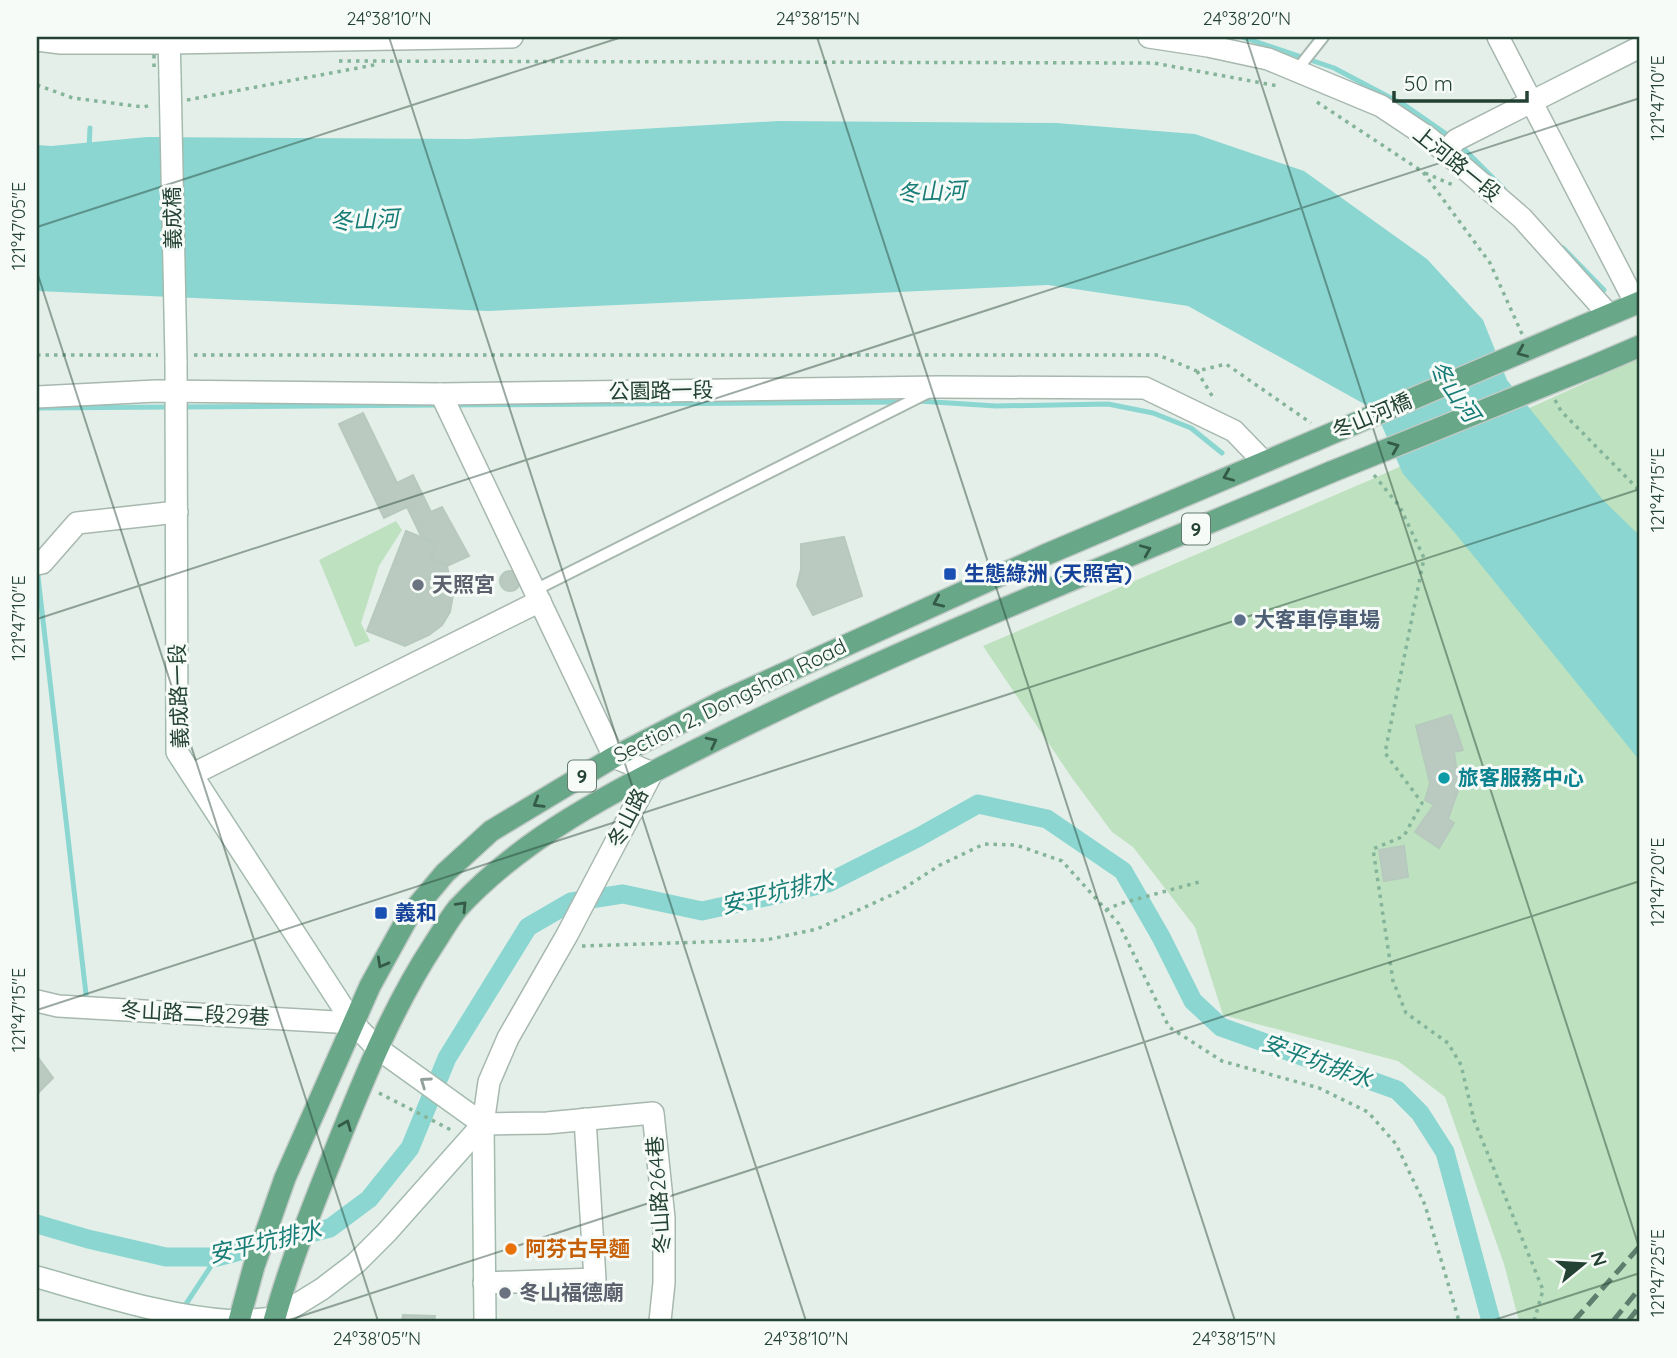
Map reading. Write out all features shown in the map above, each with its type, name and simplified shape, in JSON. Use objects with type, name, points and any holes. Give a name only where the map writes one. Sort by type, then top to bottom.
[{"type":"main road","name":"9","points":[[1609,315],[1638,303]]},
{"type":"main road","name":"冬山河橋","points":[[1314,441],[1609,315]]},
{"type":"main road","name":"冬山河橋","points":[[1331,472],[1640,346]]},
{"type":"main road","name":"Section 2, Dongshan Road","points":[[232,1321],[285,1178],[370,986],[408,917],[445,873],[491,831],[614,757],[825,653],[1045,555],[1314,441]]},
{"type":"main road","name":"Section 2, Dongshan Road","points":[[274,1320],[320,1188],[377,1048],[410,981],[456,911],[512,856],[652,773],[801,698],[889,658],[1331,472]]},
{"type":"street","points":[[37,40],[166,48],[336,46],[512,37]]},
{"type":"street","name":"上河路一段","points":[[1149,37],[1256,56],[1291,79],[1381,106],[1429,138],[1522,218],[1609,315]]},
{"type":"street","points":[[1499,37],[1530,102],[1638,303]]},
{"type":"street","points":[[1445,152],[1455,140],[1640,47]]},
{"type":"street","name":"義成橋","points":[[166,48],[170,77],[176,360]]},
{"type":"street","name":"義成路一段","points":[[176,360],[177,752],[353,1023]]},
{"type":"street","name":"公園路一段","points":[[37,397],[156,391],[441,394],[940,387],[1145,388],[1234,431],[1263,461]]},
{"type":"street","points":[[441,394],[614,757],[652,773]]},
{"type":"street","points":[[37,564],[42,563],[76,523],[177,512]]},
{"type":"street","points":[[193,774],[537,596]]},
{"type":"street","name":"冬山路","points":[[485,1321],[483,1124],[489,1082],[503,1049],[652,773]]},
{"type":"street","name":"冬山路二段29巷","points":[[37,1001],[58,1006],[353,1023]]},
{"type":"street","points":[[37,1277],[140,1305],[232,1321],[274,1320],[356,1263],[483,1124],[377,1048],[353,1023]]},
{"type":"street","name":"冬山路264巷","points":[[483,1124],[547,1123],[653,1113],[664,1219],[664,1283],[660,1321]]},
{"type":"street","points":[[484,1283],[595,1279],[585,1119]]},
{"type":"lane","points":[[1291,79],[1323,37]]},
{"type":"lane","points":[[537,596],[940,387]]},
{"type":"path","points":[[336,46],[388,63]]},
{"type":"path","points":[[185,100],[388,63],[1154,63],[1291,79]]},
{"type":"path","points":[[37,85],[73,98],[143,107],[157,104]]},
{"type":"path","points":[[1310,97],[1423,172],[1490,263],[1527,344]]},
{"type":"path","points":[[1555,400],[1560,411],[1640,491]]},
{"type":"path","points":[[563,941],[766,940],[817,929],[898,892],[940,864],[984,844],[1016,845],[1062,861],[1119,925],[1169,1027],[1222,1061],[1319,1088],[1368,1112],[1396,1144],[1425,1205],[1459,1321]]},
{"type":"path","points":[[1106,910],[1199,882]]},
{"type":"path","points":[[389,1098],[451,1130]]},
{"type":"green space","points":[[1640,358],[1640,1321],[1519,1321],[1504,1264],[1445,1097],[1398,1061],[1223,1015],[1195,927],[1133,847],[1112,832],[983,646],[1377,477]]},
{"type":"green space","points":[[396,521],[402,530],[379,566],[361,623],[370,641],[355,647],[319,560]]},
{"type":"water","name":"冬山河","points":[[778,121],[1056,123],[1195,134],[1304,171],[1427,259],[1483,320],[1507,380],[1603,500],[1640,536],[1640,761],[1455,533],[1403,474],[1375,410],[1188,306],[1048,285],[488,311],[37,291],[37,145],[147,137],[468,139]]},
{"type":"building","points":[[363,413],[397,483],[413,475],[431,512],[442,507],[469,556],[447,566],[431,559],[436,543],[421,536],[407,507],[384,518],[339,424]]},
{"type":"building","name":"天照宮","points":[[406,531],[436,543],[431,559],[447,566],[453,595],[450,612],[442,625],[429,635],[405,646],[367,631]]},
{"type":"building","points":[[844,537],[862,596],[813,615],[797,585],[801,569],[801,544]]},
{"type":"building","points":[[506,571],[514,571],[520,581],[514,591],[506,591],[500,585],[500,577]]},
{"type":"building","name":"旅客服務中心","points":[[1451,715],[1463,750],[1454,752],[1459,788],[1448,819],[1454,823],[1439,848],[1415,832],[1434,805],[1425,800],[1430,783],[1416,726]]},
{"type":"building","points":[[1404,846],[1408,877],[1384,881],[1379,850]]},
{"type":"building","points":[[37,1056],[53,1078],[38,1093],[37,1092]]},
{"type":"building","points":[[403,1315],[435,1316],[434,1321],[402,1321]]},
{"type":"waterway","points":[[1242,37],[1334,68],[1406,106],[1452,138]]},
{"type":"waterway","points":[[89,149],[90,128]]},
{"type":"waterway","points":[[1459,144],[1504,189]]},
{"type":"waterway","points":[[1563,248],[1604,290]]},
{"type":"waterway","points":[[918,401],[996,406],[1108,404],[1153,413],[1191,428],[1222,453]]},
{"type":"waterway","points":[[453,405],[902,402]]},
{"type":"waterway","points":[[180,407],[440,405]]},
{"type":"waterway","points":[[37,408],[170,407]]},
{"type":"waterway","points":[[37,568],[87,1003]]},
{"type":"waterway","name":"安平坑排水","points":[[37,1224],[166,1257],[217,1257],[330,1228],[369,1199],[410,1148],[447,1058],[528,927],[571,902],[623,894],[702,911],[828,883],[978,804],[1047,819],[1123,871],[1161,937],[1193,1001],[1221,1027],[1397,1090],[1420,1113],[1445,1152],[1491,1321]]},
{"type":"waterway","points":[[182,1310],[217,1257]]},
{"type":"railway","points":[[1574,1321],[1640,1246]]},
{"type":"railway","points":[[1613,1321],[1640,1288]]},
{"type":"railway","points":[[1628,1321],[1640,1306]]},
{"type":"place","name":"生態綠洲 (天照宮)","points":[[950,574]]},
{"type":"place","name":"天照宮","points":[[418,585]]},
{"type":"place","name":"大客車停車場","points":[[1240,620]]},
{"type":"place","name":"旅客服務中心","points":[[1444,778]]},
{"type":"place","name":"義和","points":[[381,913]]},
{"type":"place","name":"阿芬古早麵","points":[[511,1249]]},
{"type":"place","name":"冬山福德廟","points":[[505,1293]]}]
